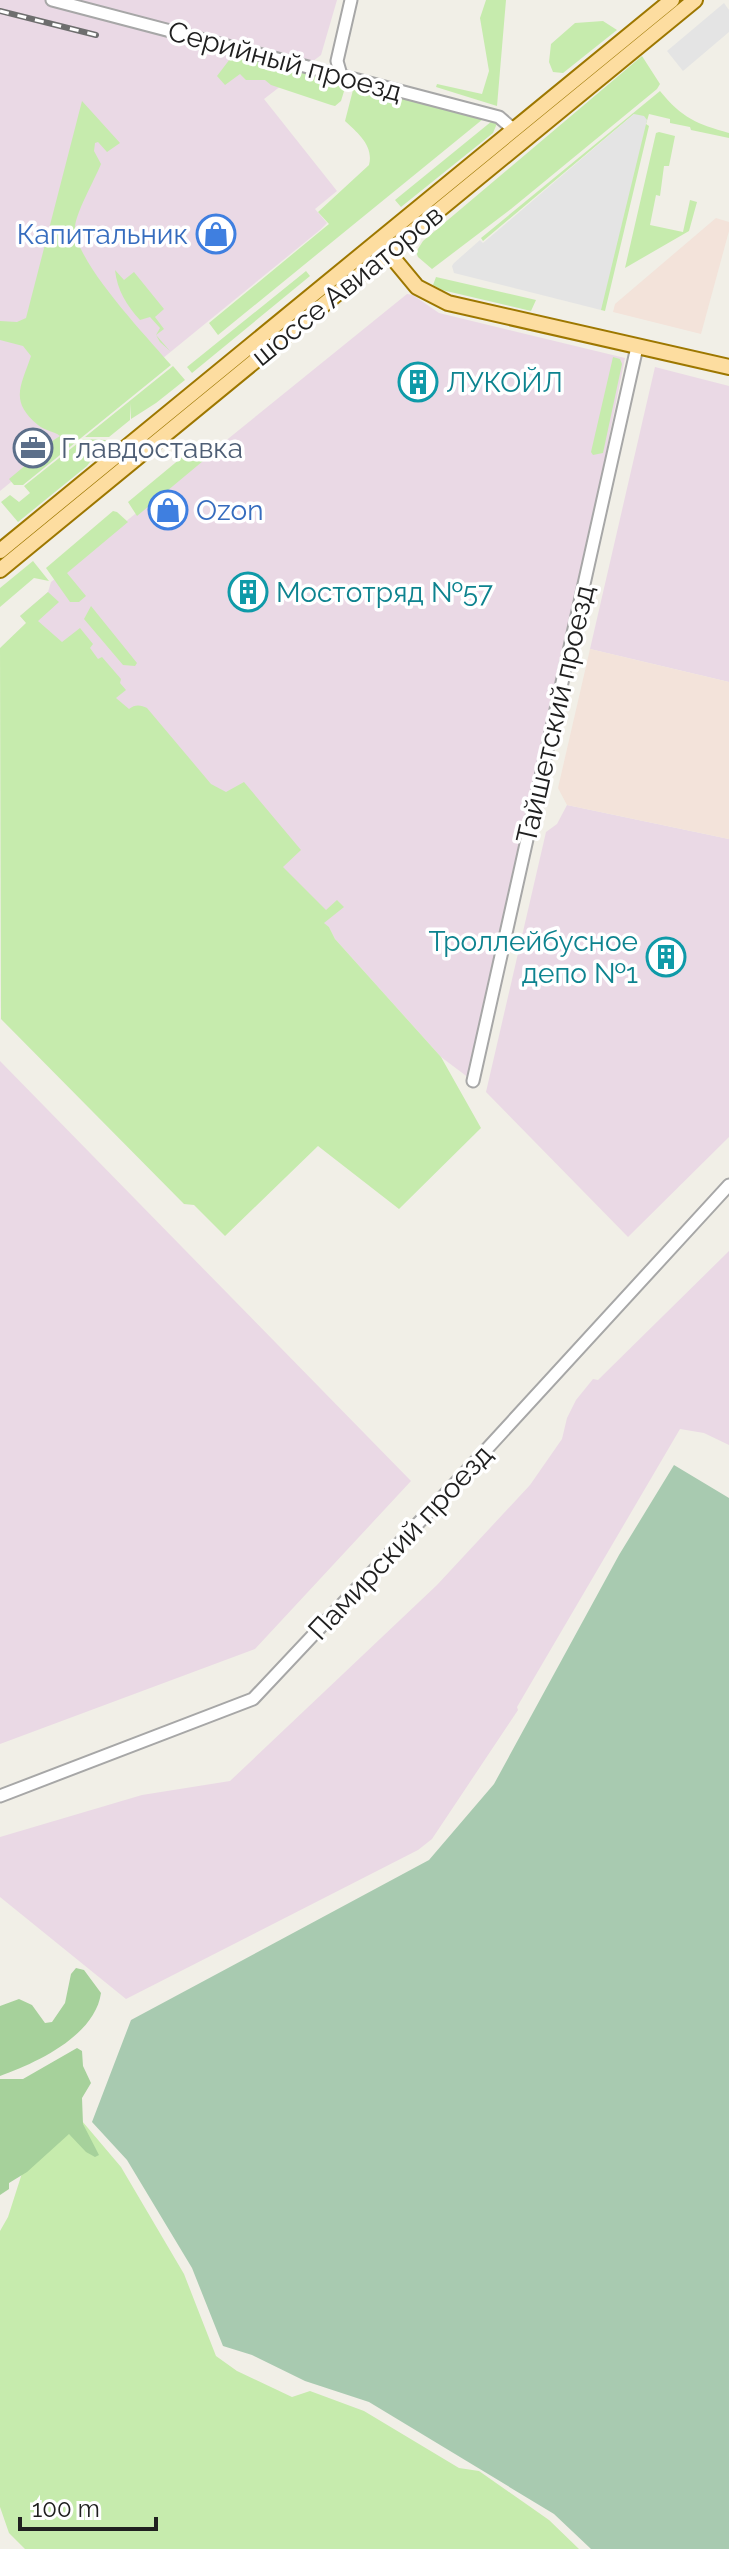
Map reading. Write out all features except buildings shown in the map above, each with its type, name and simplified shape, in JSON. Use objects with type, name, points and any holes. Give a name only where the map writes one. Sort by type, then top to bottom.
[{"type":"main road","name":"шоссе Авиаторов","points":[[0,551],[672,0]]},
{"type":"main road","name":"шоссе Авиаторов","points":[[0,570],[695,0]]},
{"type":"main road","points":[[378,239],[417,287],[448,303],[729,367]]},
{"type":"street","name":"Серийный проезд","points":[[52,0],[499,117],[514,130]]},
{"type":"street","points":[[341,75],[337,61],[351,0]]},
{"type":"street","name":"Тайшетский проезд","points":[[473,1081],[637,347]]},
{"type":"street","name":"Памирский проезд","points":[[0,1796],[253,1699],[729,1185]]},
{"type":"shaded area","points":[[0,0],[337,0],[321,55],[264,99],[337,191],[315,209],[327,223],[320,230],[0,491]]},
{"type":"shaded area","points":[[724,3],[729,10],[729,32],[683,71],[667,51]]},
{"type":"shaded area","points":[[634,114],[647,120],[601,310],[454,273],[454,263],[480,240],[483,243]]},
{"type":"shaded area","points":[[716,218],[729,222],[729,231],[701,334],[613,312],[615,304]]},
{"type":"shaded area","points":[[407,294],[439,313],[625,358],[534,809],[473,1081],[441,1057],[335,939],[329,927],[20,616],[48,592],[51,582]]},
{"type":"shaded area","points":[[655,367],[729,386],[729,682],[590,649]]},
{"type":"shaded area","points":[[590,649],[729,682],[729,839],[567,805],[558,788]]},
{"type":"shaded area","points":[[567,805],[729,839],[729,1137],[628,1237],[486,1092],[546,832],[557,824]]},
{"type":"shaded area","points":[[0,1061],[411,1481],[255,1649],[0,1744]]},
{"type":"shaded area","points":[[729,1251],[729,1445],[704,1433],[680,1429],[518,1710],[432,1839],[418,1850],[126,1999],[0,1897],[0,1837],[142,1795],[230,1781],[437,1585],[530,1485],[562,1439],[576,1400],[593,1379],[598,1380]]},
{"type":"green space","points":[[486,0],[506,0],[497,106],[436,87],[437,84],[482,94],[489,71],[480,18]]},
{"type":"green space","points":[[603,21],[617,30],[563,73],[553,72],[549,62],[551,44],[575,23]]},
{"type":"green space","points":[[239,53],[340,81],[345,88],[341,101],[335,106],[331,105],[271,85],[265,80],[246,80],[240,74],[225,85],[217,76],[233,55]]},
{"type":"green space","points":[[642,56],[660,84],[657,89],[511,209],[432,269],[418,257],[416,252],[423,241]]},
{"type":"green space","points":[[356,86],[483,119],[218,335],[209,323],[329,224],[318,212],[369,165],[367,146],[345,121]]},
{"type":"green space","points":[[660,91],[683,114],[729,133],[729,138],[691,130],[690,127],[670,123],[670,119],[649,114],[646,124],[649,126],[605,311],[601,310],[601,293],[634,114],[483,241],[481,238]]},
{"type":"green space","points":[[82,101],[120,143],[107,152],[98,142],[95,143],[94,151],[101,164],[76,222],[78,243],[114,299],[171,365],[23,485],[14,485],[9,479],[50,450],[46,445],[60,436],[38,425],[23,408],[21,385],[31,356],[23,346],[0,340],[0,321],[17,322],[26,318]]},
{"type":"green space","points":[[492,121],[498,121],[493,133],[401,207],[395,200]]},
{"type":"green space","points":[[656,133],[675,136],[669,166],[664,166],[660,196],[656,195],[650,225],[683,232],[690,200],[697,202],[689,231],[625,268]]},
{"type":"green space","points":[[115,270],[124,280],[134,272],[164,309],[155,317],[164,329],[156,335],[160,328],[150,317],[140,320],[127,303],[120,291]]},
{"type":"green space","points":[[306,271],[310,276],[192,373],[187,367]]},
{"type":"green space","points":[[436,277],[536,300],[531,311],[442,290],[433,285]]},
{"type":"green space","points":[[613,357],[620,359],[622,364],[603,453],[593,455],[591,452]]},
{"type":"green space","points":[[173,366],[185,380],[131,419],[130,403],[130,420],[109,437],[85,437]]},
{"type":"green space","points":[[83,439],[106,440],[87,466],[18,522],[1,502],[10,495],[19,502],[30,493],[24,486]]},
{"type":"green space","points":[[198,444],[209,456],[137,516],[128,502]]},
{"type":"green space","points":[[113,511],[128,522],[67,573],[86,596],[79,602],[70,602],[46,568]]},
{"type":"green space","points":[[33,561],[49,581],[34,578],[0,607],[0,588]]},
{"type":"green space","points":[[48,592],[59,602],[38,621],[62,642],[80,628],[93,644],[90,648],[98,659],[102,657],[121,679],[120,683],[126,690],[116,698],[129,709],[134,706],[147,708],[211,784],[226,792],[244,782],[301,850],[283,867],[326,910],[337,900],[344,907],[324,923],[441,1057],[481,1128],[399,1209],[318,1146],[225,1236],[194,1205],[184,1204],[1,1019],[0,648],[26,623],[20,616]]},
{"type":"green space","points":[[91,606],[137,663],[135,666],[123,665],[84,619]]},
{"type":"green space","points":[[674,1465],[729,1498],[729,2549],[591,2549],[554,2514],[369,2402],[305,2381],[252,2355],[223,2346],[192,2268],[127,2160],[92,2122],[131,2020],[429,1860],[494,1784],[619,1555]]},
{"type":"green space","points":[[76,1968],[84,1970],[101,1993],[88,2022],[62,2046],[0,2076],[0,2006],[19,1999],[32,2005],[45,2023],[52,2022],[65,2003],[71,1974]]},
{"type":"green space","points":[[77,2048],[82,2051],[83,2066],[91,2083],[82,2098],[83,2124],[99,2155],[95,2157],[86,2152],[69,2134],[27,2172],[9,2183],[9,2189],[0,2195],[0,2079],[23,2079]]},
{"type":"green space","points":[[82,2121],[121,2167],[184,2274],[216,2356],[237,2371],[292,2397],[310,2391],[364,2411],[459,2468],[479,2471],[549,2520],[579,2549],[25,2549],[9,2533],[0,2507],[0,2231],[8,2217],[24,2167]]},
{"type":"railway","points":[[0,11],[96,35]]},
{"type":"place","name":"Капитальник","points":[[216,234]]},
{"type":"place","name":"ЛУКОЙЛ","points":[[418,382]]},
{"type":"place","name":"Главдоставка","points":[[33,448]]},
{"type":"place","name":"Ozon","points":[[168,510]]},
{"type":"place","name":"Мостотряд №57","points":[[248,592]]},
{"type":"place","name":"Троллейбусное депо №1","points":[[666,957]]}]
